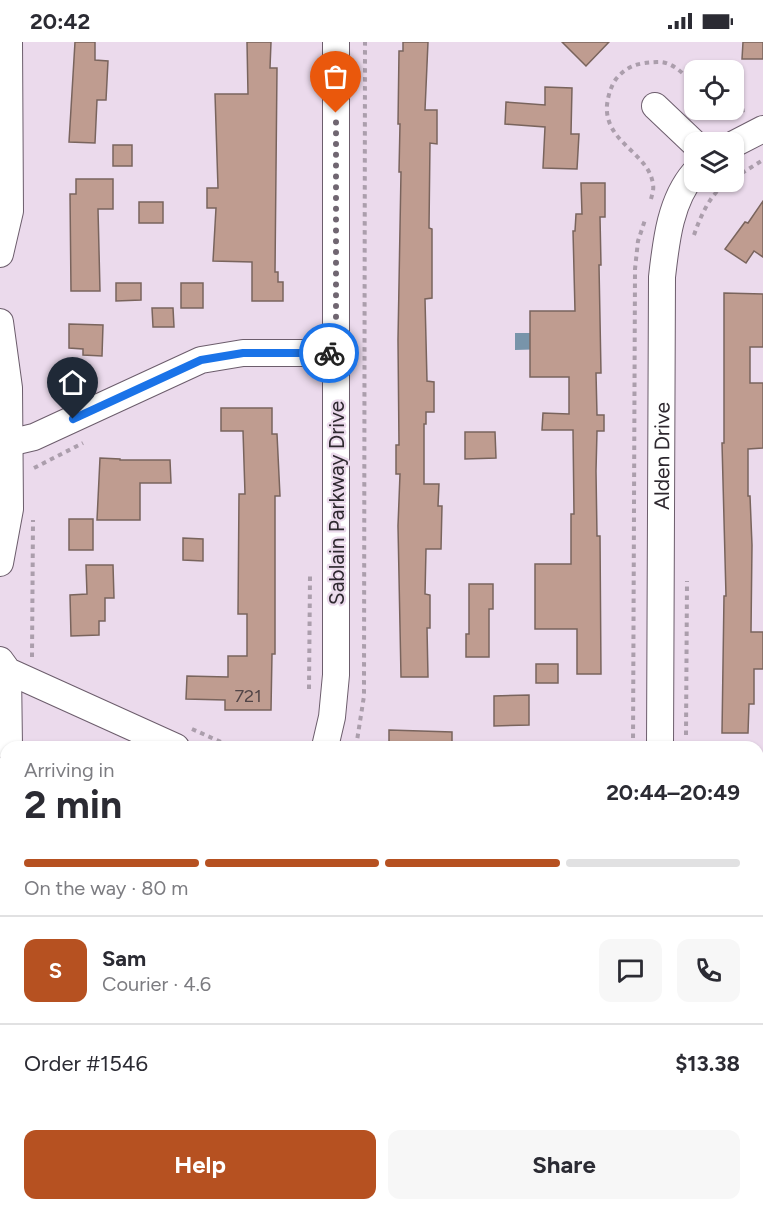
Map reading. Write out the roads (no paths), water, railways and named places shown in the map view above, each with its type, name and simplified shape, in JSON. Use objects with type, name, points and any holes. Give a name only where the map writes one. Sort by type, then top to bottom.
[{"type":"street","points":[[0,254],[10,211],[9,42]]},
{"type":"street","name":"Sablain Parkway Drive","points":[[326,741],[332,717],[336,675],[336,42]]},
{"type":"street","points":[[655,106],[684,134]]},
{"type":"street","points":[[744,133],[756,119]]},
{"type":"street","name":"Alden Drive","points":[[660,741],[662,277],[666,245],[675,209],[684,186]]},
{"type":"street","points":[[0,322],[9,388],[4,445],[10,509],[0,563]]},
{"type":"street","points":[[4,445],[34,437],[201,360],[243,353],[336,353]]},
{"type":"street","points":[[9,741],[4,666],[183,738]]},
{"type":"water","points":[[515,333],[548,333],[548,349],[515,350]]}]
